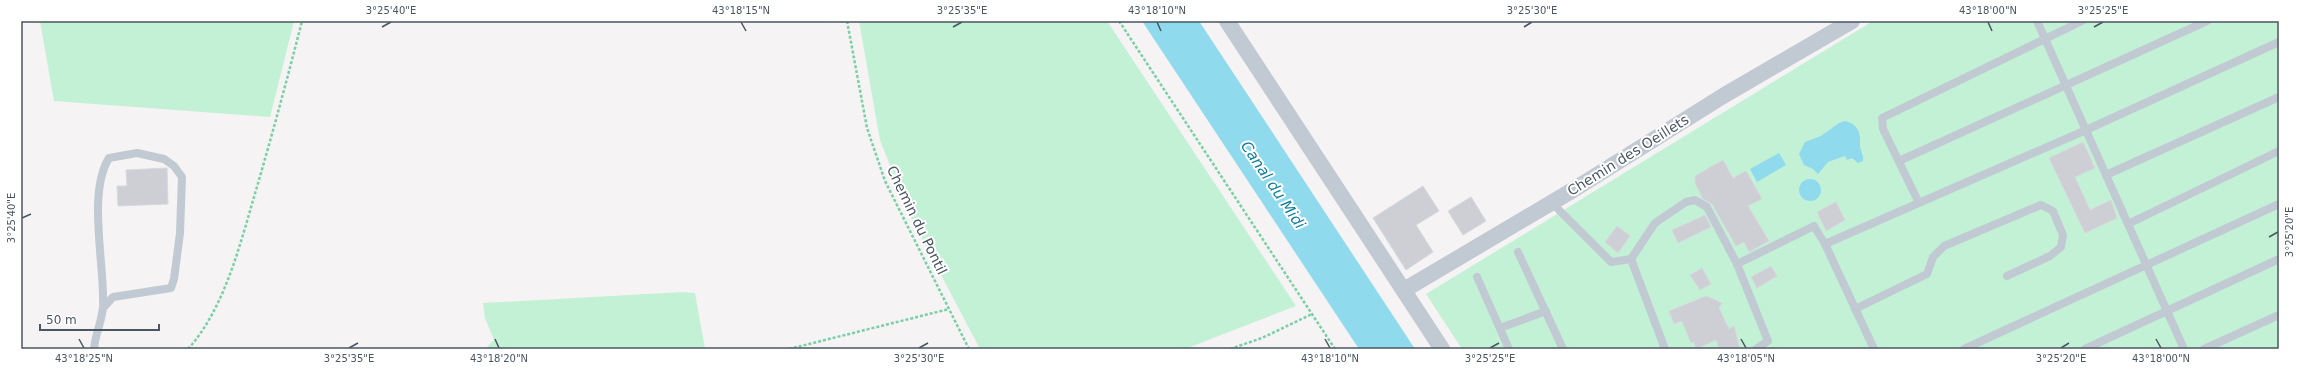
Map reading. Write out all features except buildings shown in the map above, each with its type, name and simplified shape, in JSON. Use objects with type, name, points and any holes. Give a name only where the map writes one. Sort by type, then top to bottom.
[{"type":"street","points":[[1227,21],[1442,349]]},
{"type":"street","name":"Chemin des Oeillets","points":[[1404,290],[1723,96],[1852,21]]},
{"type":"lane","points":[[2037,21],[2184,349]]},
{"type":"lane","points":[[1919,203],[1883,129],[1882,118],[2044,38],[2082,21]]},
{"type":"lane","points":[[1899,160],[2066,86],[2207,21]]},
{"type":"lane","points":[[1825,244],[2086,130],[2279,42]]},
{"type":"lane","points":[[2106,175],[2279,97]]},
{"type":"lane","points":[[2128,224],[2279,152]]},
{"type":"lane","points":[[94,349],[103,308],[98,198],[102,169],[110,158],[137,153],[164,159],[174,166],[182,178],[180,233],[174,279],[171,288],[113,297],[103,308]]},
{"type":"lane","points":[[1551,202],[1611,262],[1631,259],[1655,223],[1686,202],[1695,200],[1707,207],[1737,264],[1768,341],[1756,349]]},
{"type":"lane","points":[[1964,349],[2279,204]]},
{"type":"lane","points":[[1855,309],[1927,274],[1933,257],[1944,246],[2041,205],[2053,211],[2062,235],[2061,247],[2050,256],[2007,276]]},
{"type":"lane","points":[[1737,264],[1814,226],[1825,244],[1874,349]]},
{"type":"lane","points":[[1518,252],[1563,349]]},
{"type":"lane","points":[[1631,259],[1665,349]]},
{"type":"lane","points":[[2085,349],[2279,259]]},
{"type":"lane","points":[[1477,277],[1509,349]]},
{"type":"lane","points":[[1500,328],[1546,311]]},
{"type":"lane","points":[[2204,349],[2279,315]]},
{"type":"path","points":[[188,349],[202,334],[219,300],[242,237],[286,84],[302,21]]},
{"type":"path","name":"Chemin du Pontil","points":[[847,21],[867,128],[885,181],[969,349]]},
{"type":"path","points":[[1119,21],[1335,349]]},
{"type":"path","points":[[789,349],[949,309]]},
{"type":"path","points":[[1230,349],[1262,338],[1312,314]]},
{"type":"green space","points":[[40,21],[294,21],[270,117],[54,101]]},
{"type":"green space","points":[[859,21],[1107,21],[1296,306],[1185,349],[980,349],[908,212],[880,140]]},
{"type":"green space","points":[[1873,21],[2279,21],[2279,349],[1462,349],[1426,294]]},
{"type":"green space","points":[[683,292],[695,293],[705,349],[485,349],[494,340],[485,318],[483,303]]},
{"type":"water","name":"Canal du Midi","points":[[1142,21],[1199,21],[1415,349],[1359,349]]},
{"type":"water","points":[[1845,121],[1853,124],[1858,130],[1863,161],[1858,163],[1852,158],[1847,160],[1845,156],[1828,162],[1818,174],[1813,169],[1804,165],[1799,154],[1805,142],[1821,136],[1839,123]]},
{"type":"water","points":[[1779,153],[1786,165],[1757,182],[1750,169]]},
{"type":"water","points":[[1810,179],[1818,182],[1821,190],[1818,198],[1810,201],[1802,198],[1799,190],[1802,182]]}]
